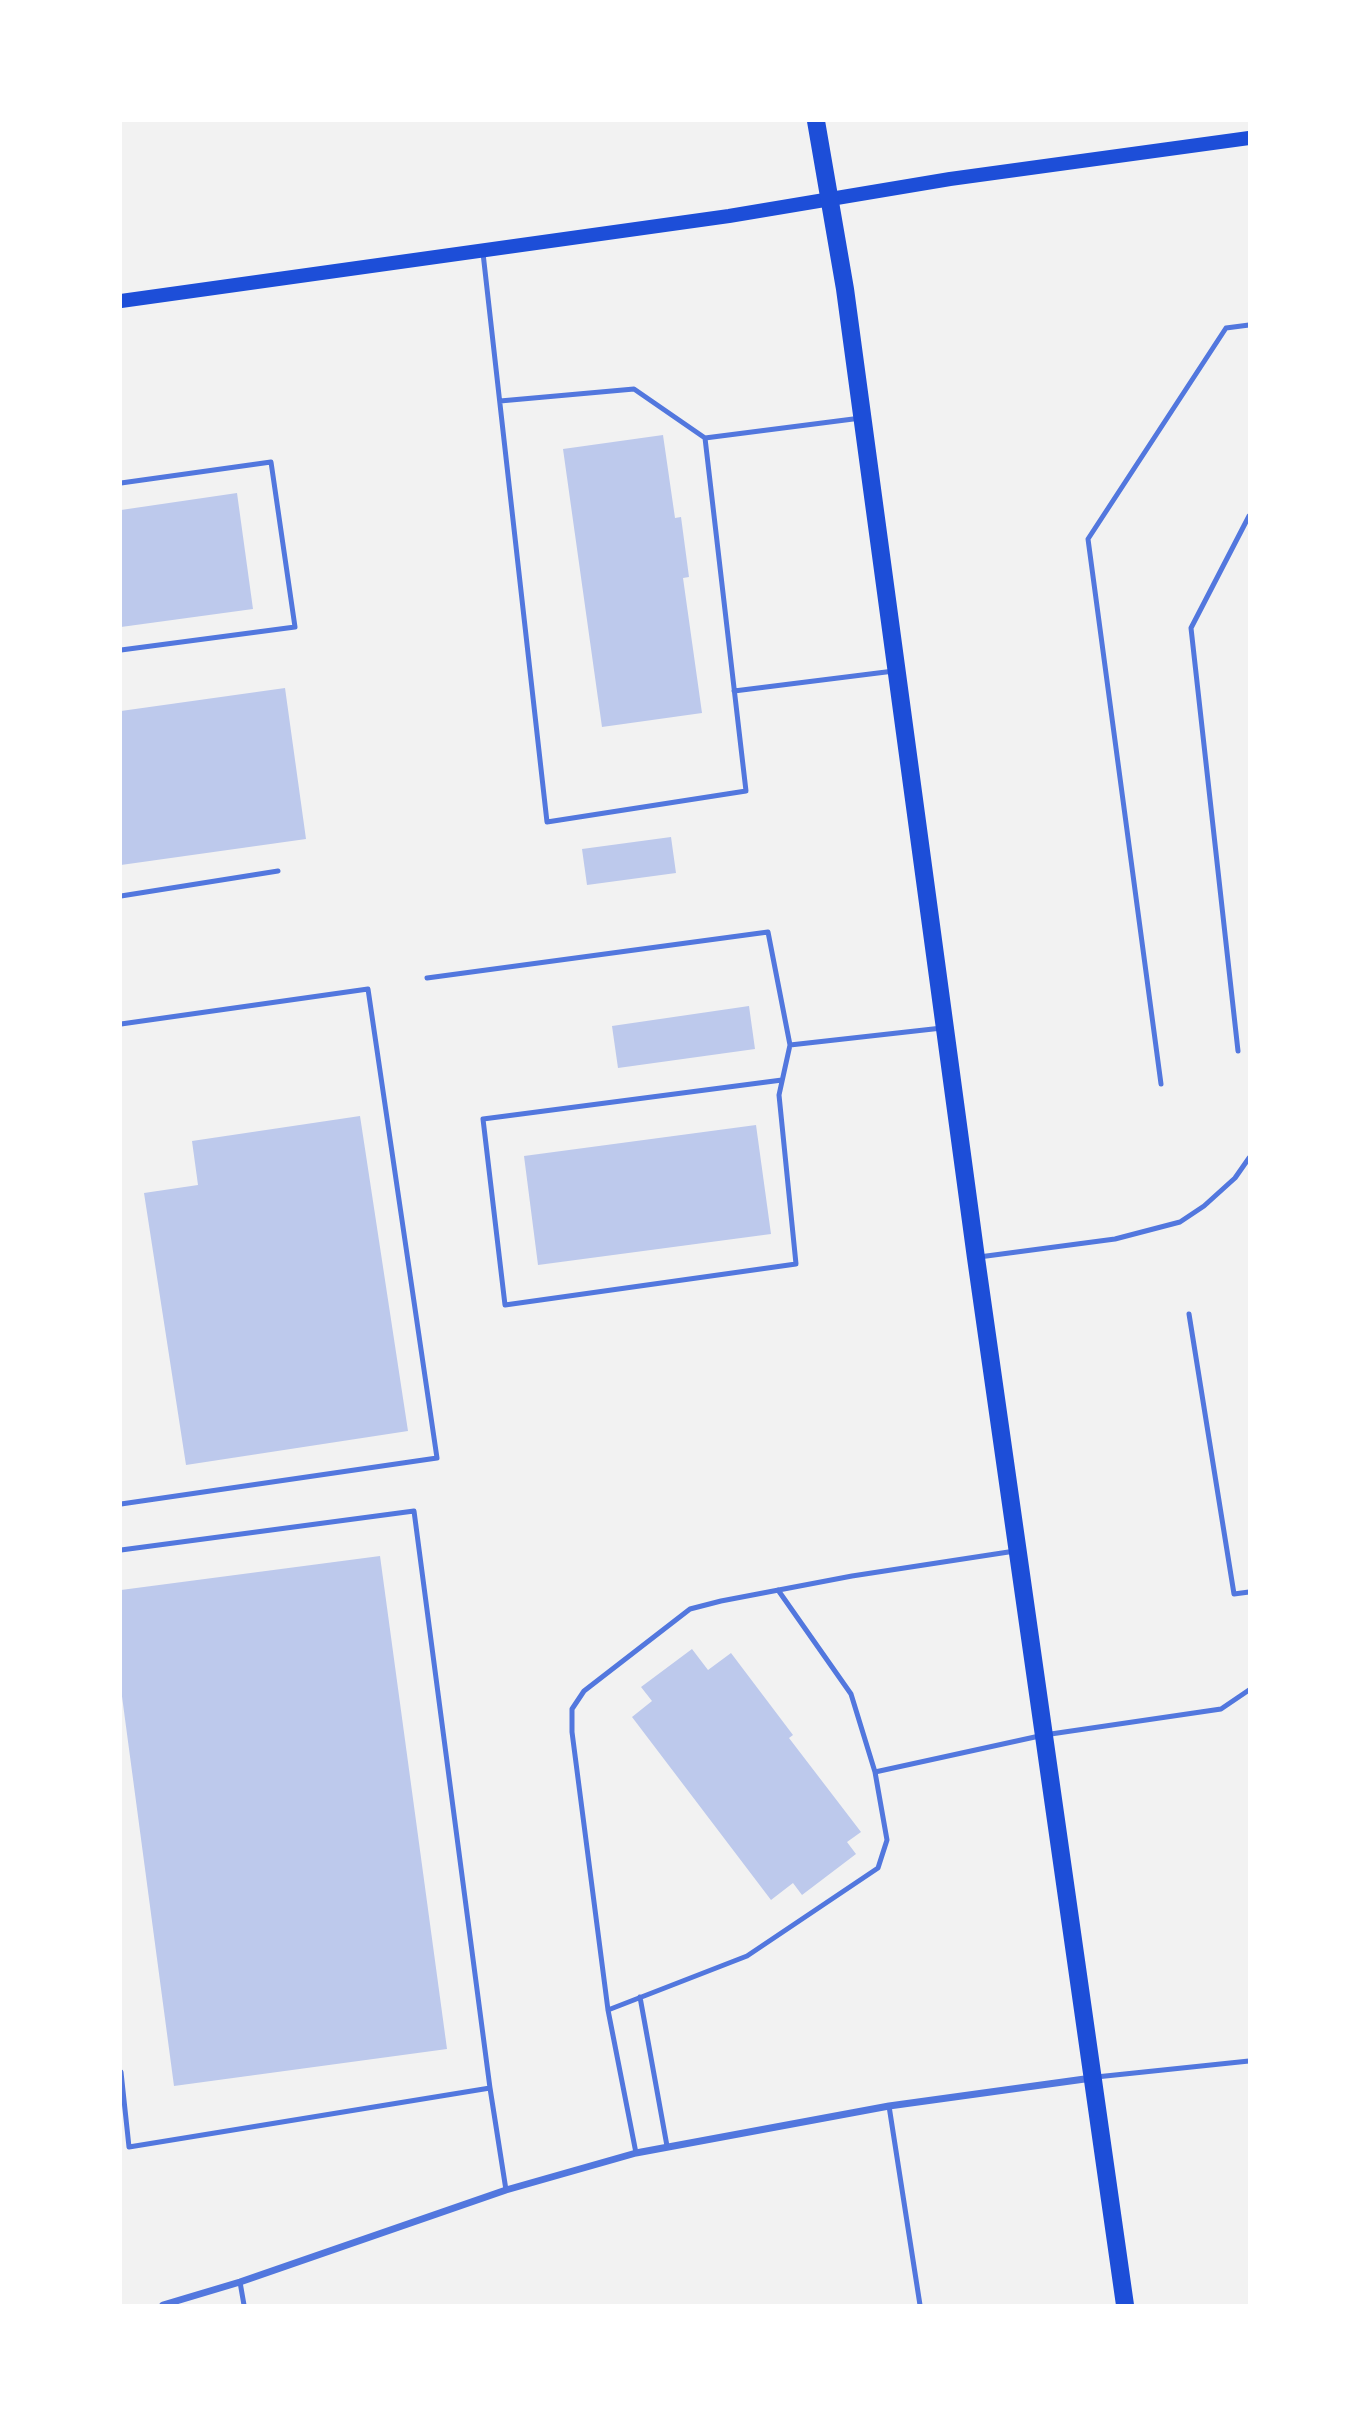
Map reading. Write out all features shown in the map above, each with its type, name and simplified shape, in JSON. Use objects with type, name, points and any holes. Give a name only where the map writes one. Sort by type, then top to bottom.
[{"type":"main road","points":[[816,121],[845,289],[976,1258],[1125,2305]]},
{"type":"main road","points":[[121,300],[720,218],[950,179],[1249,138]]},
{"type":"street","points":[[163,2305],[240,2282],[506,2190],[636,2153],[889,2106],[1093,2078]]},
{"type":"lane","points":[[483,250],[547,822],[746,791],[705,438]]},
{"type":"lane","points":[[1161,1084],[1088,539],[1226,328],[1249,325]]},
{"type":"lane","points":[[500,401],[634,389],[705,438],[863,418]]},
{"type":"lane","points":[[121,483],[271,462],[295,627],[121,650]]},
{"type":"lane","points":[[1238,1051],[1191,628],[1249,516]]},
{"type":"lane","points":[[734,691],[897,670]]},
{"type":"lane","points":[[121,896],[278,871]]},
{"type":"lane","points":[[427,978],[768,933],[790,1045],[779,1095],[796,1264],[505,1305],[483,1119],[782,1080]]},
{"type":"lane","points":[[121,1024],[369,989],[437,1458],[121,1504]]},
{"type":"lane","points":[[790,1045],[945,1027]]},
{"type":"lane","points":[[976,1258],[1115,1239],[1180,1222],[1204,1206],[1234,1178],[1249,1158]]},
{"type":"lane","points":[[1189,1314],[1234,1594],[1249,1592]]},
{"type":"lane","points":[[121,1550],[414,1511],[490,2088],[506,2190]]},
{"type":"lane","points":[[636,2153],[608,2010],[574,1745],[572,1709],[584,1691],[690,1609],[778,1590],[1018,1550]]},
{"type":"lane","points":[[608,2010],[747,1956],[878,1868],[887,1840],[875,1772],[851,1694],[778,1590]]},
{"type":"lane","points":[[875,1772],[1044,1735],[1221,1709],[1249,1690]]},
{"type":"lane","points":[[640,1997],[667,2146]]},
{"type":"lane","points":[[1093,2078],[1249,2061]]},
{"type":"lane","points":[[121,2072],[129,2147],[490,2088]]},
{"type":"lane","points":[[889,2106],[920,2305]]},
{"type":"lane","points":[[240,2282],[244,2305]]},
{"type":"building","points":[[663,435],[675,518],[681,517],[689,577],[683,578],[702,713],[602,727],[563,449]]},
{"type":"building","points":[[237,493],[253,609],[121,627],[121,510]]},
{"type":"building","points":[[285,688],[306,839],[121,865],[121,711]]},
{"type":"building","points":[[671,837],[676,873],[587,885],[582,849]]},
{"type":"building","points":[[749,1006],[755,1049],[618,1068],[612,1026]]},
{"type":"building","points":[[360,1116],[408,1431],[186,1465],[144,1193],[198,1185],[192,1141]]},
{"type":"building","points":[[756,1125],[771,1234],[538,1265],[524,1156]]},
{"type":"building","points":[[380,1556],[447,2049],[174,2086],[121,1689],[121,1590]]},
{"type":"building","points":[[692,1649],[708,1670],[731,1653],[793,1735],[789,1738],[861,1832],[847,1842],[856,1854],[802,1895],[793,1883],[771,1900],[632,1717],[652,1701],[641,1687]]}]
